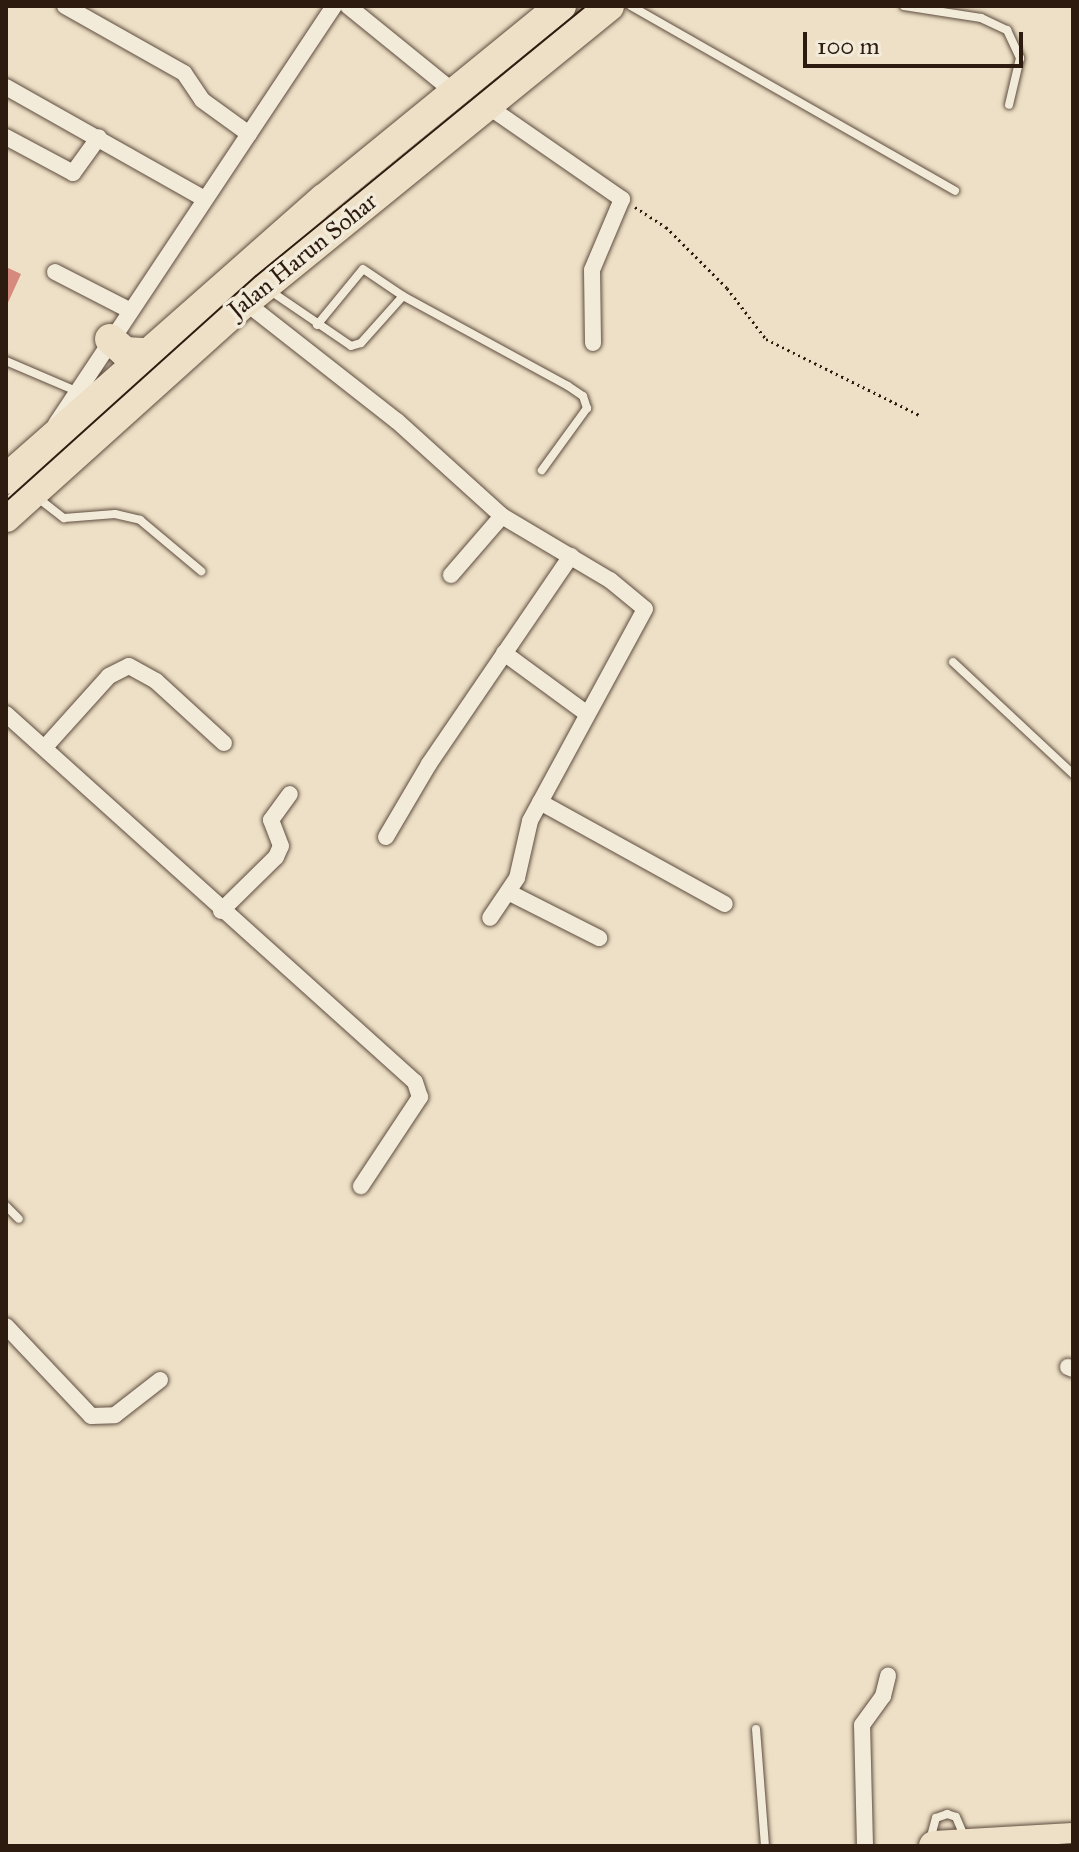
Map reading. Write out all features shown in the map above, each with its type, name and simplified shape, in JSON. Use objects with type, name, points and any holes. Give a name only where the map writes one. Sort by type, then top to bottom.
[{"type":"highway","name":"Jalan Harun Sohar","points":[[6,517],[19,485],[42,449],[147,353],[561,6]]},
{"type":"highway","name":"Jalan Harun Sohar","points":[[19,485],[489,107],[609,6]]},
{"type":"highway","points":[[110,339],[125,352],[147,353]]},
{"type":"highway","points":[[931,1846],[1073,1838]]},
{"type":"street","points":[[65,6],[184,73],[202,100],[249,134]]},
{"type":"street","points":[[42,449],[76,391],[203,198],[335,7],[455,93]]},
{"type":"street","points":[[6,87],[203,198]]},
{"type":"street","points":[[489,107],[622,199],[592,270],[593,343]]},
{"type":"street","points":[[6,137],[70,173],[84,163],[99,137]]},
{"type":"street","points":[[55,272],[129,310]]},
{"type":"street","points":[[255,295],[502,516],[571,556],[640,602],[645,612],[586,713],[540,802],[510,893],[490,918]]},
{"type":"street","points":[[451,575],[502,516]]},
{"type":"street","points":[[386,837],[504,653],[571,556]]},
{"type":"street","points":[[504,653],[586,713]]},
{"type":"street","points":[[46,746],[109,676],[126,666],[156,681],[224,743]]},
{"type":"street","points":[[6,714],[46,746],[221,911],[420,1089],[361,1186]]},
{"type":"street","points":[[221,911],[276,857],[281,846],[271,821],[290,794]]},
{"type":"street","points":[[540,802],[725,904]]},
{"type":"street","points":[[510,893],[599,938]]},
{"type":"street","points":[[6,1326],[91,1416],[115,1415],[160,1380]]},
{"type":"street","points":[[865,1846],[862,1725],[883,1696],[888,1676]]},
{"type":"lane","points":[[631,6],[955,191]]},
{"type":"lane","points":[[904,6],[981,18],[1007,30],[1020,58],[1009,105]]},
{"type":"lane","points":[[317,325],[363,269],[403,296],[525,359],[585,398],[587,408],[542,470]]},
{"type":"lane","points":[[255,295],[357,345],[403,296]]},
{"type":"lane","points":[[6,361],[76,391]]},
{"type":"lane","points":[[19,485],[64,518],[115,514],[140,520],[201,571]]},
{"type":"lane","points":[[953,662],[1073,774]]},
{"type":"lane","points":[[6,1206],[19,1219]]},
{"type":"lane","points":[[756,1729],[765,1846]]},
{"type":"path","points":[[622,199],[666,227],[727,288],[766,339],[921,416]]},
{"type":"building","points":[[6,267],[21,274],[6,307]]},
{"type":"tram line","points":[[6,501],[256,276],[586,6]]},
{"type":"tram line","points":[[1040,1846],[1073,1844]]}]
